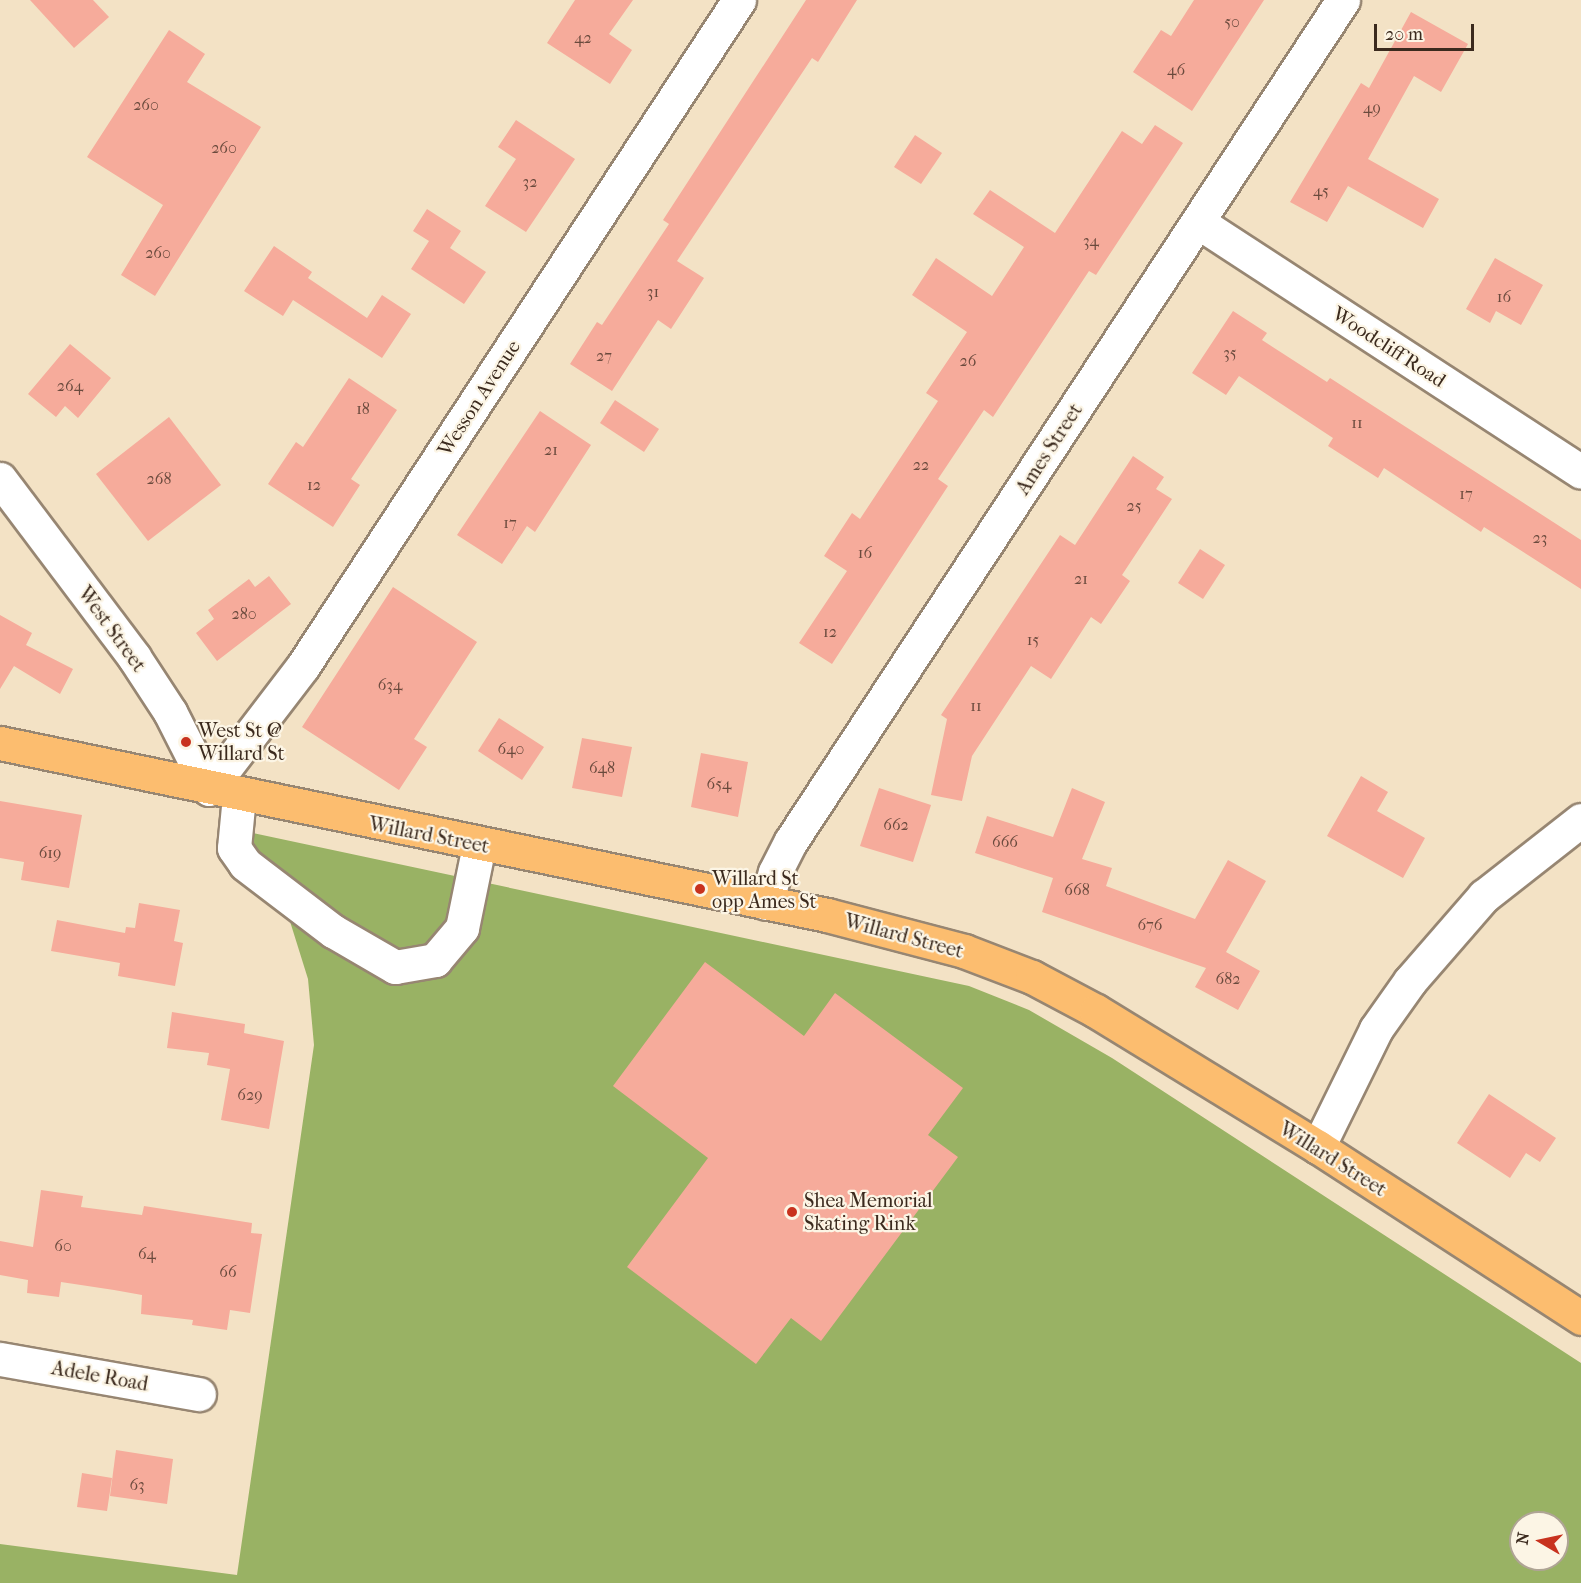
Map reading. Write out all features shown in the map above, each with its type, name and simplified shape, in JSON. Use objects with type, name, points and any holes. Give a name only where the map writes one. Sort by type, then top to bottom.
[{"type":"main road","name":"Willard Street","points":[[0,743],[224,793],[766,903],[919,939],[1032,977],[1096,1011],[1318,1147],[1581,1318]]},
{"type":"street","name":"Wesson Avenue","points":[[224,793],[310,657],[739,0]]},
{"type":"street","name":"Ames Street","points":[[766,903],[775,872],[791,841],[1342,0]]},
{"type":"street","name":"Woodcliff Road","points":[[1198,222],[1581,472]]},
{"type":"street","name":"West Street","points":[[0,479],[152,683],[224,793]]},
{"type":"street","points":[[224,793],[234,848],[245,864],[333,931],[395,967],[435,960],[462,928],[479,845]]},
{"type":"street","points":[[1318,1147],[1376,1029],[1410,981],[1484,896],[1581,820]]},
{"type":"street","name":"Adele Road","points":[[0,1359],[199,1394]]},
{"type":"green space","points":[[230,828],[969,986],[1029,1010],[1112,1058],[1581,1363],[1581,1583],[0,1583],[0,1544],[237,1575],[314,1045],[308,979],[288,915]]},
{"type":"building","points":[[30,0],[93,0],[109,17],[74,48]]},
{"type":"building","points":[[575,0],[633,0],[609,34],[632,50],[610,84],[547,43]]},
{"type":"building","points":[[806,0],[857,0],[818,62],[812,58],[677,261],[704,278],[671,329],[658,320],[612,391],[570,364],[597,322],[602,325],[669,224],[663,220]]},
{"type":"building","points":[[1194,0],[1264,0],[1192,111],[1133,72],[1161,30],[1171,36]]},
{"type":"building","points":[[1411,12],[1468,44],[1441,92],[1414,76],[1368,159],[1439,199],[1423,228],[1348,186],[1327,222],[1290,202],[1361,83],[1369,88]]},
{"type":"building","points":[[169,30],[205,54],[187,82],[261,127],[155,296],[121,275],[163,205],[87,157]]},
{"type":"building","points":[[516,120],[575,159],[526,232],[485,206],[516,159],[498,147]]},
{"type":"building","points":[[1155,125],[1183,143],[1096,275],[1089,271],[993,417],[984,410],[938,479],[948,486],[832,664],[799,643],[847,571],[824,556],[852,513],[860,519],[938,401],[926,393],[967,332],[912,295],[936,258],[992,296],[1024,247],[973,214],[990,190],[1055,233],[1122,131],[1142,144]]},
{"type":"building","points":[[915,135],[942,153],[921,184],[894,167]]},
{"type":"building","points":[[427,209],[461,231],[450,248],[486,272],[464,304],[411,269],[429,241],[413,231]]},
{"type":"building","points":[[274,246],[312,272],[308,278],[367,318],[382,295],[411,314],[382,358],[293,300],[283,316],[244,291]]},
{"type":"building","points":[[1495,258],[1543,285],[1521,325],[1496,311],[1490,323],[1466,309]]},
{"type":"building","points":[[1233,311],[1267,333],[1262,340],[1327,382],[1330,378],[1581,540],[1581,589],[1484,527],[1481,532],[1384,468],[1378,478],[1328,446],[1333,438],[1239,376],[1226,395],[1192,373]]},
{"type":"building","points":[[70,344],[111,378],[78,418],[65,406],[56,417],[28,394]]},
{"type":"building","points":[[349,378],[397,410],[351,479],[360,485],[333,527],[268,484],[296,442],[303,447]]},
{"type":"building","points":[[615,400],[659,429],[644,452],[600,423]]},
{"type":"building","points":[[540,411],[591,445],[535,532],[527,526],[502,564],[457,535]]},
{"type":"building","points":[[169,417],[221,485],[148,541],[96,474]]},
{"type":"building","points":[[1133,456],[1164,477],[1156,489],[1172,499],[1122,575],[1130,581],[1101,624],[1091,617],[1051,679],[1031,666],[972,756],[962,801],[931,795],[947,719],[941,715],[1060,535],[1075,545]]},
{"type":"building","points":[[1200,549],[1225,565],[1203,599],[1178,583]]},
{"type":"building","points":[[269,576],[291,604],[217,661],[196,633],[214,619],[208,610],[249,579],[255,587]]},
{"type":"building","points":[[393,587],[477,642],[414,739],[427,747],[399,790],[302,727]]},
{"type":"building","points":[[0,615],[32,633],[26,645],[73,669],[60,694],[14,666],[0,689]]},
{"type":"building","points":[[499,718],[544,747],[522,780],[478,751]]},
{"type":"building","points":[[582,738],[632,747],[622,797],[572,788]]},
{"type":"building","points":[[701,753],[748,762],[738,817],[691,807]]},
{"type":"building","points":[[1361,776],[1388,792],[1377,811],[1425,838],[1403,878],[1327,836]]},
{"type":"building","points":[[879,788],[931,805],[913,862],[860,846]]},
{"type":"building","points":[[1072,788],[1105,802],[1082,859],[1112,868],[1106,886],[1195,919],[1228,860],[1266,881],[1226,952],[1260,971],[1238,1010],[1195,987],[1206,968],[1042,912],[1053,878],[975,853],[987,816],[1053,837]]},
{"type":"building","points":[[0,801],[82,815],[69,888],[21,880],[24,862],[0,858]]},
{"type":"building","points":[[139,903],[180,910],[174,941],[183,943],[175,986],[118,976],[120,963],[51,951],[57,920],[125,933],[126,927],[135,928]]},
{"type":"building","name":"Shea Memorial Skating Rink","points":[[705,962],[804,1036],[835,993],[963,1088],[928,1135],[958,1157],[821,1341],[791,1318],[756,1364],[627,1267],[708,1158],[613,1086]]},
{"type":"building","points":[[172,1012],[245,1024],[244,1033],[284,1041],[269,1129],[221,1120],[230,1069],[207,1065],[209,1053],[167,1048]]},
{"type":"building","points":[[1489,1094],[1556,1138],[1540,1162],[1526,1153],[1510,1178],[1457,1143]]},
{"type":"building","points":[[41,1190],[83,1196],[81,1207],[142,1215],[144,1206],[252,1223],[251,1233],[262,1234],[250,1313],[230,1310],[227,1330],[192,1325],[193,1320],[141,1314],[142,1295],[61,1282],[59,1297],[27,1293],[28,1280],[0,1275],[0,1241],[33,1247]]},
{"type":"building","points":[[116,1450],[173,1459],[167,1504],[110,1496]]},
{"type":"building","points":[[82,1473],[112,1478],[107,1511],[77,1507]]},
{"type":"place","name":"West St @ Willard St","points":[[186,742]]},
{"type":"place","name":"Willard St opp Ames St","points":[[700,889]]},
{"type":"place","name":"Shea Memorial Skating Rink","points":[[792,1212]]}]
